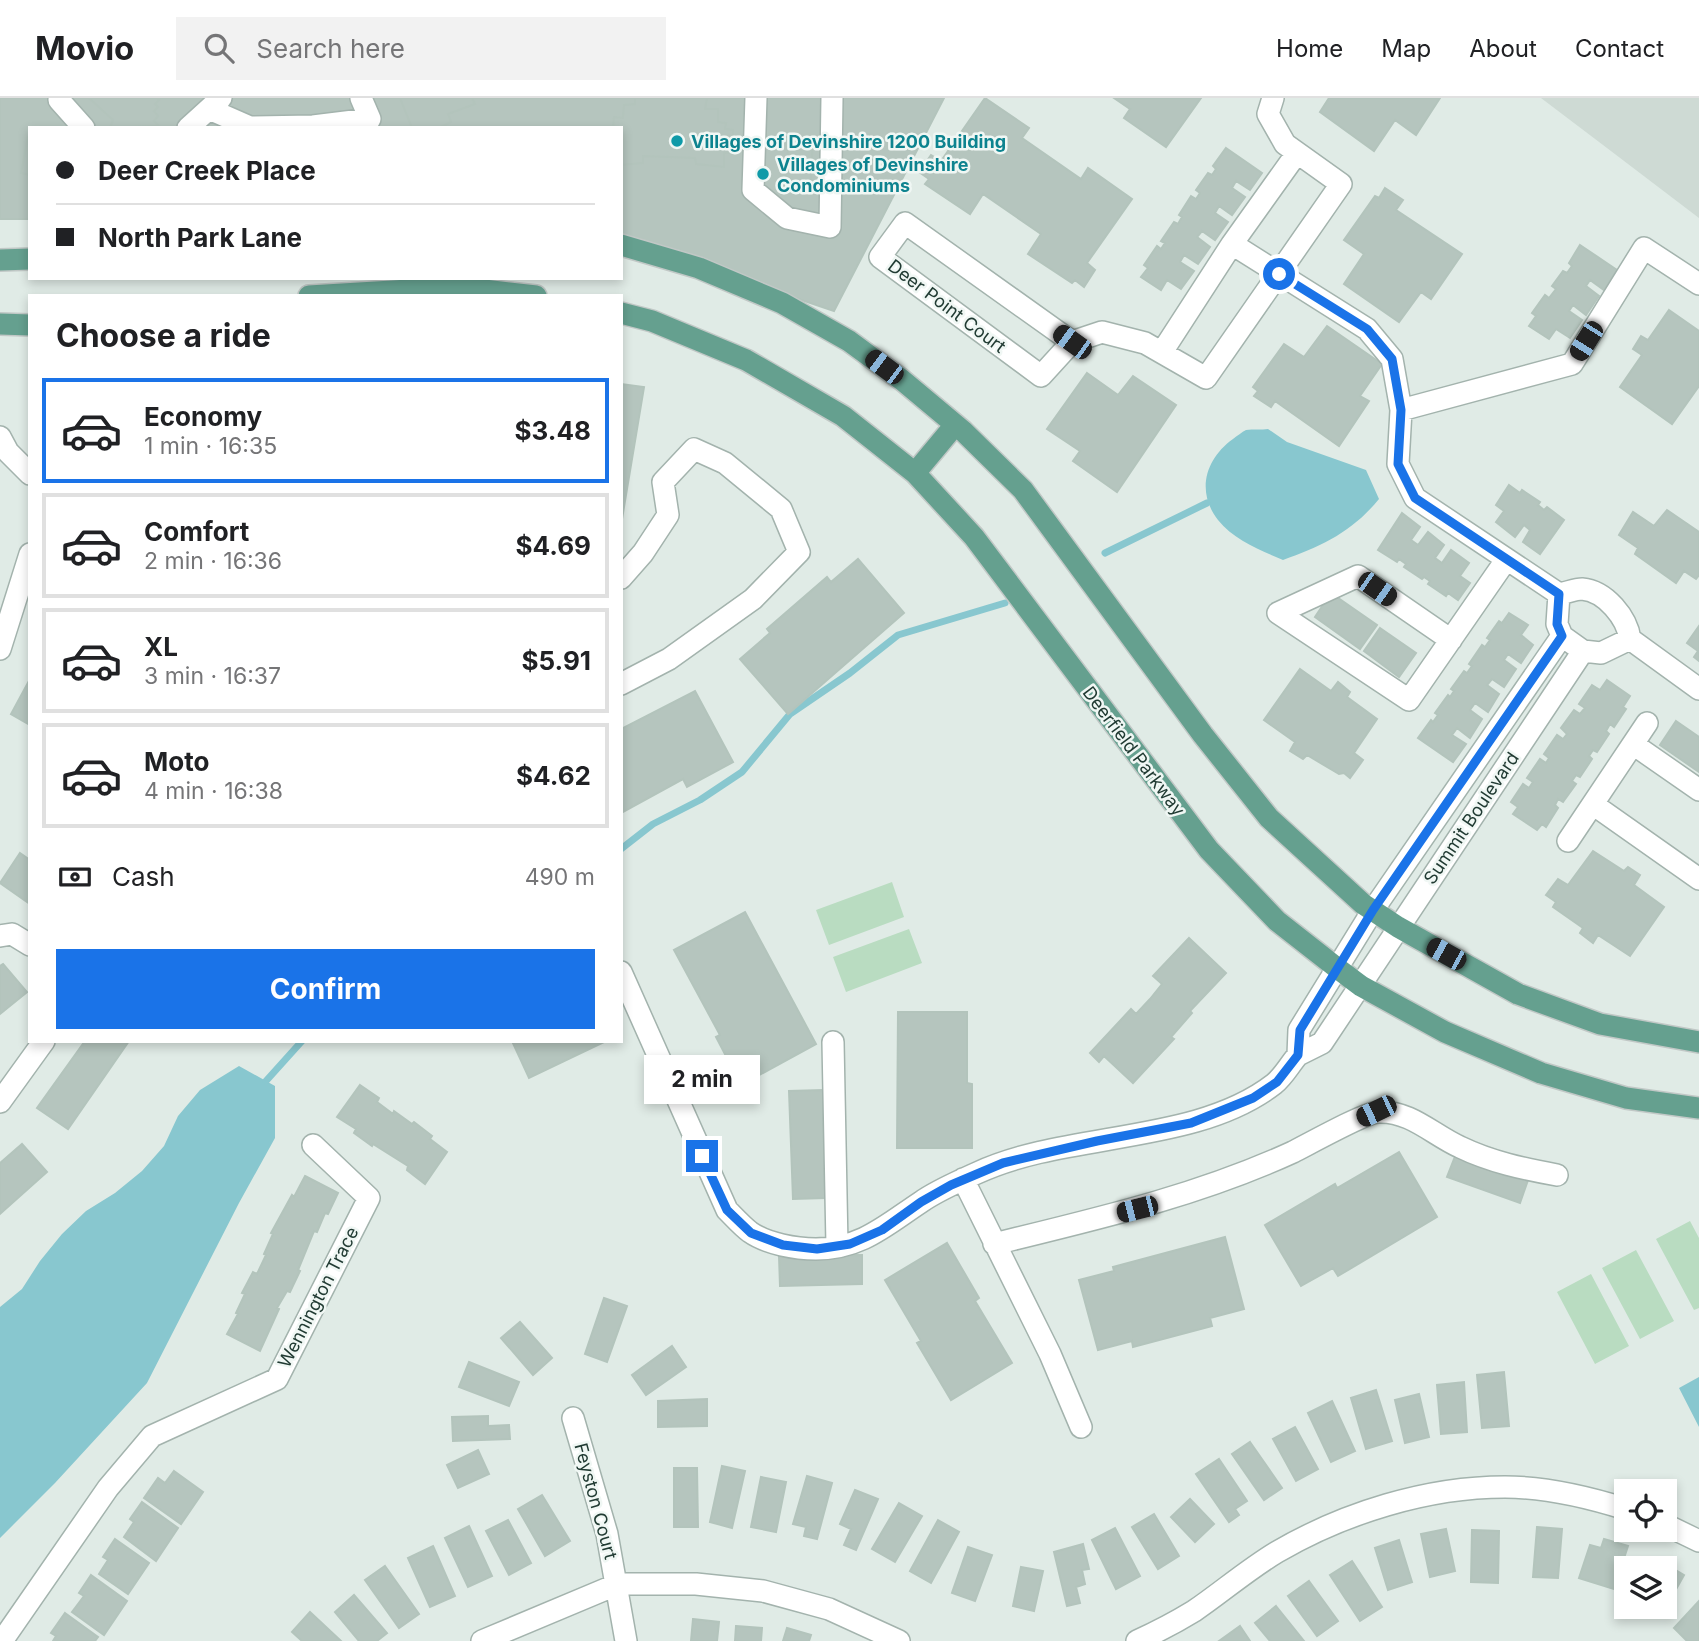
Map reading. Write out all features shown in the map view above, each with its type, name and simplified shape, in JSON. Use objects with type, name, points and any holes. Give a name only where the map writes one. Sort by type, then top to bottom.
[{"type":"main road","points":[[623,246],[699,268],[782,303],[849,341],[902,380],[955,425],[1023,490],[1203,735],[1269,818],[1373,910],[1398,927],[1518,994],[1600,1024],[1699,1042]]},
{"type":"main road","points":[[0,260],[28,259]]},
{"type":"main road","points":[[342,294],[459,287],[519,294]]},
{"type":"main road","name":"Deerfield Parkway","points":[[623,314],[652,321],[746,360],[843,416],[915,473],[974,537],[1209,850],[1277,921],[1361,986],[1445,1032],[1541,1073],[1626,1098],[1699,1108]]},
{"type":"main road","points":[[0,324],[28,325]]},
{"type":"main road","points":[[915,473],[955,425]]},
{"type":"street","points":[[313,126],[370,119],[361,98]]},
{"type":"street","points":[[756,98],[752,190],[787,218],[830,227],[831,98]]},
{"type":"street","points":[[1072,342],[1102,332],[1145,342],[1206,378],[1341,184],[1285,144],[1269,114],[1273,98]]},
{"type":"street","points":[[58,100],[82,126]]},
{"type":"street","points":[[190,126],[215,104],[248,126]]},
{"type":"street","points":[[1162,352],[1232,244],[1297,153]]},
{"type":"street","name":"Deer Point Court","points":[[905,223],[1072,342],[1041,376],[880,257],[905,223]]},
{"type":"street","points":[[1232,244],[1367,329],[1392,359],[1401,410],[1398,464],[1415,498],[1559,594],[1582,589],[1598,594],[1619,611],[1628,628],[1630,639],[1699,689]]},
{"type":"street","points":[[1401,410],[1572,364],[1644,248],[1699,284]]},
{"type":"street","points":[[0,437],[8,452],[28,472]]},
{"type":"street","points":[[623,576],[643,553],[668,515],[663,482],[694,449],[724,463],[781,509],[799,552],[752,599],[669,659],[623,683]]},
{"type":"street","points":[[0,649],[28,560]]},
{"type":"street","points":[[1451,640],[1358,576],[1278,613],[1409,700],[1451,640],[1506,560]]},
{"type":"street","points":[[1559,594],[1557,624],[1562,636],[1583,651],[1601,653],[1630,639]]},
{"type":"street","name":"Summit Boulevard","points":[[1298,1055],[1300,1030],[1373,910],[1562,636]]},
{"type":"street","name":"Summit Boulevard","points":[[1298,1055],[1322,1043],[1583,651]]},
{"type":"street","points":[[1568,841],[1647,723]]},
{"type":"street","points":[[1633,744],[1699,790]]},
{"type":"street","points":[[1594,805],[1699,879]]},
{"type":"street","points":[[0,936],[12,934],[28,944]]},
{"type":"street","points":[[623,976],[727,1210],[751,1233],[783,1245],[817,1249],[850,1244],[882,1230],[921,1202],[963,1179],[1014,1159],[1191,1123],[1253,1098],[1277,1082],[1298,1055]]},
{"type":"street","points":[[833,1042],[837,1246]]},
{"type":"street","points":[[0,1102],[43,1043]]},
{"type":"street","points":[[994,1244],[1137,1209],[1224,1181],[1293,1152],[1376,1111],[1401,1113],[1459,1147],[1491,1159],[1557,1175]]},
{"type":"street","name":"Wennington Trace","points":[[2,1641],[107,1488],[152,1436],[276,1379],[369,1198],[313,1145]]},
{"type":"street","points":[[963,1179],[1050,1354],[1081,1427]]},
{"type":"street","name":"Feyston Court","points":[[573,1418],[607,1534],[626,1641]]},
{"type":"street","points":[[1138,1641],[1194,1611],[1249,1570],[1308,1536],[1350,1518],[1404,1501],[1471,1489],[1507,1487],[1574,1496],[1614,1507]]},
{"type":"street","points":[[1677,1530],[1699,1541]]},
{"type":"street","points":[[482,1641],[618,1584],[696,1584],[763,1591],[829,1609],[899,1641]]},
{"type":"shaded area","points":[[1541,98],[1699,98],[1699,218],[1607,148]]},
{"type":"green space","points":[[892,882],[904,917],[829,945],[816,910]]},
{"type":"green space","points":[[909,929],[922,963],[846,992],[833,957]]},
{"type":"green space","points":[[1690,1221],[1699,1238],[1699,1308],[1694,1310],[1656,1239]]},
{"type":"green space","points":[[1636,1250],[1674,1321],[1640,1339],[1602,1268]]},
{"type":"green space","points":[[1591,1274],[1629,1346],[1595,1364],[1557,1292]]},
{"type":"water","points":[[1268,429],[1287,442],[1366,470],[1379,499],[1369,511],[1336,537],[1283,560],[1248,544],[1224,527],[1211,509],[1207,498],[1210,466],[1223,447],[1246,430]]},
{"type":"water","points":[[239,1066],[275,1086],[275,1138],[147,1383],[0,1538],[0,1307],[22,1289],[62,1234],[86,1211],[115,1193],[142,1171],[164,1146],[178,1116],[200,1090]]},
{"type":"water","points":[[1699,1377],[1699,1427],[1679,1388]]},
{"type":"building","name":"Villages of Devinshire Condominiums","points":[[0,98],[944,98],[834,311],[623,240],[623,126],[28,126],[28,219],[0,219]]},
{"type":"building","points":[[89,98],[159,100],[155,104],[158,107],[154,111],[158,116],[154,121],[159,126],[111,126],[113,120]]},
{"type":"building","points":[[400,98],[472,98],[475,104],[448,114],[451,122],[443,126],[411,126]]},
{"type":"building","name":"Villages of Devinshire 1200 Building","points":[[635,98],[707,98],[705,109],[718,109],[718,122],[726,123],[725,129],[733,130],[733,152],[724,153],[724,167],[696,164],[695,158],[643,156],[643,163],[623,165],[623,126],[613,126],[614,117],[623,118],[624,105],[635,104]]},
{"type":"building","points":[[985,98],[1029,128],[1022,138],[1081,179],[1088,168],[1132,199],[1087,263],[1095,270],[1084,287],[1075,280],[1072,283],[1028,254],[1041,234],[983,194],[970,214],[925,184],[929,179],[919,172],[931,155],[941,161]]},
{"type":"building","points":[[1114,98],[1201,98],[1166,147],[1124,118],[1130,109]]},
{"type":"building","points":[[1329,98],[1440,98],[1416,135],[1395,120],[1374,151],[1320,112]]},
{"type":"building","points":[[28,137],[28,175],[21,173]]},
{"type":"building","points":[[789,137],[813,137],[810,191],[785,189]]},
{"type":"building","points":[[1226,148],[1262,173],[1250,190],[1236,181],[1232,188],[1245,197],[1232,215],[1219,206],[1215,213],[1228,222],[1215,240],[1202,231],[1197,237],[1210,247],[1198,264],[1184,255],[1180,262],[1194,271],[1181,289],[1167,280],[1161,290],[1141,277],[1148,268],[1144,265],[1157,246],[1161,249],[1165,243],[1161,241],[1174,222],[1178,224],[1182,217],[1179,215],[1191,196],[1196,199],[1200,193],[1196,190],[1208,173],[1212,175],[1216,169],[1213,166]]},
{"type":"building","points":[[1385,188],[1403,200],[1396,210],[1462,254],[1431,299],[1421,292],[1399,322],[1344,284],[1364,254],[1344,240],[1375,196],[1379,198]]},
{"type":"building","points":[[1580,245],[1617,270],[1604,290],[1590,280],[1586,286],[1599,296],[1586,315],[1573,305],[1569,311],[1582,320],[1570,338],[1556,329],[1549,339],[1529,326],[1536,316],[1532,313],[1545,295],[1549,298],[1556,289],[1552,286],[1563,271],[1567,273],[1572,266],[1569,263]]},
{"type":"building","points":[[1669,310],[1699,331],[1699,386],[1672,424],[1620,387],[1642,355],[1633,349],[1641,336],[1648,340]]},
{"type":"building","points":[[1327,326],[1382,364],[1360,396],[1369,401],[1339,446],[1275,401],[1271,407],[1254,396],[1258,391],[1253,387],[1284,344],[1304,357]]},
{"type":"building","points":[[1087,373],[1118,395],[1133,376],[1176,405],[1117,492],[1073,461],[1080,451],[1047,429]]},
{"type":"building","points":[[623,384],[644,387],[623,513]]},
{"type":"building","points":[[1509,485],[1520,493],[1522,490],[1540,502],[1538,505],[1544,510],[1547,507],[1564,520],[1540,554],[1523,542],[1530,530],[1524,525],[1515,537],[1496,522],[1504,511],[1496,505]]},
{"type":"building","points":[[1667,510],[1699,532],[1699,575],[1696,579],[1684,571],[1676,583],[1635,554],[1638,548],[1619,535],[1633,512],[1654,526]]},
{"type":"building","points":[[1402,513],[1420,527],[1411,540],[1418,545],[1428,532],[1444,545],[1435,558],[1442,563],[1451,550],[1469,563],[1460,576],[1470,583],[1458,600],[1448,593],[1446,596],[1428,584],[1430,581],[1404,567],[1406,564],[1399,559],[1397,562],[1378,550]]},
{"type":"building","points":[[858,559],[904,613],[788,714],[740,659],[770,633],[767,629],[827,577],[831,582]]},
{"type":"building","points":[[1331,593],[1377,625],[1360,649],[1315,617]]},
{"type":"building","points":[[1509,613],[1528,625],[1521,635],[1533,645],[1521,663],[1508,654],[1504,660],[1516,669],[1504,687],[1492,679],[1487,685],[1499,694],[1488,712],[1475,703],[1470,710],[1482,719],[1470,738],[1457,728],[1452,735],[1466,744],[1453,762],[1418,738],[1438,715],[1435,713],[1448,695],[1450,697],[1454,691],[1451,689],[1464,671],[1467,673],[1472,666],[1469,664],[1482,645],[1485,647],[1490,640],[1487,638],[1499,621],[1502,623]]},
{"type":"building","points":[[1699,626],[1699,661],[1694,657],[1698,651],[1687,643]]},
{"type":"building","points":[[1380,628],[1416,653],[1399,677],[1364,651]]},
{"type":"building","points":[[1300,669],[1331,691],[1338,682],[1350,692],[1347,697],[1377,719],[1354,753],[1363,760],[1350,778],[1307,755],[1303,759],[1290,751],[1295,742],[1264,720]]},
{"type":"building","points":[[1607,680],[1630,696],[1623,707],[1626,709],[1614,727],[1610,724],[1606,731],[1609,734],[1597,752],[1593,750],[1589,756],[1592,759],[1580,777],[1576,775],[1572,781],[1576,784],[1563,802],[1558,799],[1555,805],[1558,808],[1546,827],[1542,824],[1537,830],[1513,814],[1518,807],[1511,802],[1523,784],[1529,788],[1533,782],[1527,778],[1540,759],[1546,763],[1549,758],[1544,754],[1557,735],[1563,739],[1567,734],[1561,728],[1574,710],[1580,714],[1585,708],[1579,704],[1592,685],[1600,690]]},
{"type":"building","points":[[28,683],[28,724],[11,714]]},
{"type":"building","points":[[695,691],[733,762],[687,787],[683,779],[623,812],[623,728]]},
{"type":"building","points":[[1676,721],[1699,737],[1699,772],[1660,745]]},
{"type":"building","points":[[1593,851],[1624,871],[1628,867],[1640,875],[1634,885],[1664,907],[1630,956],[1598,935],[1593,943],[1580,933],[1583,928],[1553,907],[1556,902],[1546,895],[1558,879],[1568,885]]},
{"type":"building","points":[[20,853],[28,859],[28,903],[0,883]]},
{"type":"building","points":[[745,912],[816,1044],[741,1085],[716,1037],[720,1035],[674,950]]},
{"type":"building","points":[[1189,938],[1226,973],[1190,1011],[1192,1013],[1171,1037],[1174,1039],[1133,1083],[1104,1056],[1099,1062],[1090,1053],[1131,1009],[1136,1014],[1150,999],[1162,984],[1153,976]]},
{"type":"building","points":[[3,964],[27,992],[0,1014],[0,966]]},
{"type":"building","points":[[898,1012],[967,1012],[967,1083],[972,1084],[972,1148],[897,1148]]},
{"type":"building","points":[[84,1043],[128,1043],[68,1129],[37,1108]]},
{"type":"building","points":[[513,1043],[602,1043],[529,1078]]},
{"type":"building","points":[[360,1085],[379,1098],[377,1102],[393,1114],[394,1111],[412,1124],[414,1122],[447,1152],[425,1184],[407,1170],[408,1166],[373,1144],[372,1146],[354,1133],[356,1129],[337,1117]]},
{"type":"building","points":[[823,1090],[826,1198],[793,1199],[789,1091]]},
{"type":"building","points":[[22,1144],[47,1172],[0,1214],[0,1163]]},
{"type":"building","points":[[1399,1152],[1437,1217],[1338,1276],[1333,1268],[1301,1286],[1265,1225],[1335,1184],[1337,1188]]},
{"type":"building","points":[[1456,1154],[1528,1180],[1520,1203],[1447,1177]]},
{"type":"building","points":[[305,1176],[338,1193],[317,1232],[314,1231],[298,1270],[300,1271],[290,1292],[287,1291],[277,1308],[279,1309],[260,1351],[227,1334],[238,1314],[236,1313],[245,1294],[242,1293],[253,1272],[257,1274],[266,1255],[264,1254],[273,1234],[271,1233]]},
{"type":"building","points":[[1225,1237],[1244,1309],[1210,1318],[1212,1326],[1133,1347],[1132,1341],[1098,1350],[1079,1280],[1114,1271],[1113,1267]]},
{"type":"building","points":[[947,1243],[979,1298],[975,1301],[1012,1363],[951,1400],[917,1343],[921,1341],[885,1280]]},
{"type":"building","points":[[862,1255],[862,1284],[780,1286],[779,1256]]},
{"type":"building","points":[[604,1298],[627,1306],[607,1362],[585,1354]]},
{"type":"building","points":[[520,1322],[552,1358],[533,1375],[501,1338]]},
{"type":"building","points":[[672,1346],[686,1367],[646,1395],[632,1375]]},
{"type":"building","points":[[469,1362],[519,1382],[509,1406],[459,1387]]},
{"type":"building","points":[[1504,1372],[1509,1426],[1482,1428],[1477,1375]]},
{"type":"building","points":[[1464,1382],[1467,1432],[1441,1434],[1437,1385]]},
{"type":"building","points":[[1376,1390],[1392,1441],[1366,1449],[1351,1398]]},
{"type":"building","points":[[1419,1394],[1429,1437],[1405,1443],[1395,1400]]},
{"type":"building","points":[[707,1399],[707,1426],[658,1427],[658,1401]]},
{"type":"building","points":[[1332,1401],[1355,1451],[1331,1462],[1308,1413]]},
{"type":"building","points":[[488,1416],[488,1426],[509,1425],[510,1439],[453,1441],[452,1417]]},
{"type":"building","points":[[1295,1427],[1318,1469],[1296,1481],[1273,1439]]},
{"type":"building","points":[[1250,1442],[1282,1488],[1264,1500],[1232,1454]]},
{"type":"building","points":[[478,1450],[489,1474],[458,1488],[447,1465]]},
{"type":"building","points":[[1219,1459],[1247,1501],[1235,1509],[1239,1515],[1229,1522],[1196,1474]]},
{"type":"building","points":[[722,1466],[745,1471],[732,1528],[710,1522]]},
{"type":"building","points":[[674,1468],[697,1468],[698,1527],[674,1527]]},
{"type":"building","points":[[174,1471],[203,1492],[181,1524],[144,1498],[158,1478],[165,1483]]},
{"type":"building","points":[[807,1476],[832,1483],[817,1539],[804,1536],[806,1527],[793,1524]]},
{"type":"building","points":[[761,1477],[786,1482],[776,1532],[751,1527]]},
{"type":"building","points":[[855,1490],[878,1499],[856,1550],[844,1545],[851,1529],[840,1524]]},
{"type":"building","points":[[542,1495],[570,1541],[545,1556],[518,1509]]},
{"type":"building","points":[[1190,1499],[1214,1524],[1195,1542],[1171,1517]]},
{"type":"building","points":[[142,1502],[178,1528],[156,1561],[124,1537],[134,1522],[130,1519]]},
{"type":"building","points":[[899,1503],[922,1516],[895,1562],[872,1549]]},
{"type":"building","points":[[1154,1514],[1179,1556],[1158,1569],[1132,1527]]},
{"type":"building","points":[[508,1520],[531,1563],[509,1575],[486,1531]]},
{"type":"building","points":[[938,1520],[959,1532],[931,1583],[910,1571]]},
{"type":"building","points":[[469,1526],[492,1576],[468,1587],[445,1538]]},
{"type":"building","points":[[1537,1527],[1562,1529],[1558,1578],[1533,1577]]},
{"type":"building","points":[[1115,1528],[1140,1576],[1116,1589],[1092,1540]]},
{"type":"building","points":[[1446,1529],[1455,1571],[1430,1577],[1421,1534]]},
{"type":"building","points":[[1472,1530],[1499,1531],[1498,1583],[1471,1582]]},
{"type":"building","points":[[115,1539],[149,1563],[128,1594],[99,1574],[108,1560],[103,1557]]},
{"type":"building","points":[[1604,1539],[1628,1546],[1625,1556],[1614,1556],[1614,1589],[1579,1578],[1590,1545],[1601,1548]]},
{"type":"building","points":[[1399,1540],[1412,1582],[1388,1590],[1375,1548]]},
{"type":"building","points":[[1083,1544],[1089,1569],[1082,1570],[1085,1584],[1076,1587],[1080,1603],[1067,1606],[1054,1552]]},
{"type":"building","points":[[433,1546],[455,1596],[430,1607],[408,1558]]},
{"type":"building","points":[[968,1547],[992,1555],[975,1601],[952,1593]]},
{"type":"building","points":[[1352,1561],[1382,1607],[1360,1621],[1330,1575]]},
{"type":"building","points":[[385,1566],[419,1614],[399,1628],[365,1580]]},
{"type":"building","points":[[1021,1567],[1043,1571],[1034,1611],[1013,1606]]},
{"type":"building","points":[[1677,1571],[1684,1575],[1677,1587]]},
{"type":"building","points":[[91,1575],[127,1601],[104,1635],[72,1612],[84,1596],[79,1593]]},
{"type":"building","points":[[1309,1581],[1338,1621],[1317,1636],[1288,1596]]},
{"type":"building","points":[[354,1595],[387,1633],[377,1641],[359,1641],[335,1612]]},
{"type":"building","points":[[1699,1601],[1699,1641],[1687,1641],[1674,1628]]},
{"type":"building","points":[[1276,1606],[1304,1641],[1270,1641],[1255,1623]]},
{"type":"building","points":[[310,1612],[341,1641],[302,1641],[292,1632]]},
{"type":"building","points":[[65,1613],[98,1637],[95,1641],[53,1641],[56,1636],[51,1633]]},
{"type":"building","points":[[693,1619],[719,1622],[717,1641],[691,1641]]},
{"type":"building","points":[[736,1626],[762,1628],[761,1641],[735,1641]]},
{"type":"building","points":[[1240,1626],[1250,1641],[1219,1641]]},
{"type":"building","points":[[787,1628],[811,1635],[809,1641],[783,1641]]},
{"type":"waterway","points":[[1105,553],[1207,503]]},
{"type":"waterway","points":[[623,847],[653,824],[700,800],[742,772],[790,714],[850,673],[898,635],[1005,603]]},
{"type":"waterway","points":[[266,1081],[300,1043]]},
{"type":"place","name":"Villages of Devinshire 1200 Building","points":[[677,141]]},
{"type":"place","name":"Villages of Devinshire Condominiums","points":[[763,174]]},
{"type":"route","points":[[702,1156],[727,1210],[751,1233],[783,1245],[817,1249],[850,1244],[882,1230],[921,1202],[982,1170],[1014,1159],[1191,1123],[1253,1098],[1277,1082],[1298,1055],[1300,1030],[1373,910],[1562,636],[1557,624],[1559,594],[1415,498],[1398,464],[1401,410],[1392,359],[1367,329],[1279,274]]}]
